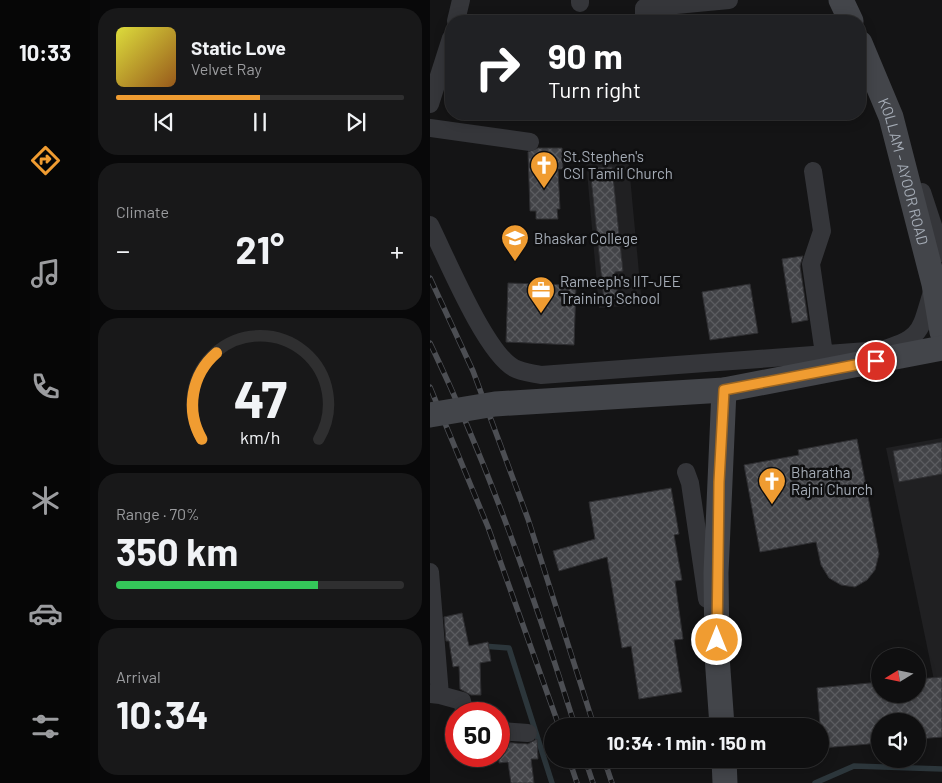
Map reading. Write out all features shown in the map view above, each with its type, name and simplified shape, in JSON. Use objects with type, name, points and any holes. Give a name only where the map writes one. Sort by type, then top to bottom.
[{"type":"main road","points":[[842,0],[848,15]]},
{"type":"main road","name":"KOLLAM - AYOOR ROAD","points":[[866,57],[891,117],[934,284],[942,332]]},
{"type":"main road","points":[[430,415],[495,404],[724,390],[942,348]]},
{"type":"main road","points":[[721,718],[717,656],[716,574],[724,390]]},
{"type":"main road","points":[[724,768],[725,783]]},
{"type":"street","points":[[457,15],[461,0]]},
{"type":"street","points":[[644,15],[644,8],[729,0]]},
{"type":"street","points":[[430,104],[445,57]]},
{"type":"street","points":[[891,117],[917,177],[942,253]]},
{"type":"street","points":[[430,128],[530,142]]},
{"type":"street","points":[[813,171],[822,230],[811,264],[824,354]]},
{"type":"street","points":[[430,225],[486,337],[500,357],[515,368],[540,374],[881,350],[906,343],[919,331],[934,284]]},
{"type":"street","points":[[686,472],[690,483],[717,656]]},
{"type":"street","points":[[430,572],[435,694],[462,702]]},
{"type":"street","points":[[510,732],[528,733]]},
{"type":"shaded area","points":[[628,155],[642,305],[599,308],[586,160]]},
{"type":"shaded area","points":[[942,438],[942,679],[934,680],[886,448]]},
{"type":"building","name":"St.Stephen's CSI Tamil Church","points":[[538,148],[562,148],[563,169],[558,169],[560,209],[557,209],[558,219],[536,219],[536,211],[530,211],[528,152]]},
{"type":"building","points":[[612,167],[623,271],[615,272],[618,299],[604,301],[590,168]]},
{"type":"building","points":[[803,256],[800,266],[808,320],[792,323],[782,259]]},
{"type":"building","name":"Rameeph's IIT-JEE Training School","points":[[508,283],[576,285],[574,345],[506,342]]},
{"type":"building","points":[[750,284],[758,333],[710,340],[702,292]]},
{"type":"building","points":[[857,439],[879,554],[875,570],[867,580],[855,587],[841,585],[829,578],[821,565],[816,542],[760,552],[744,465],[799,455],[798,450]]},
{"type":"building","points":[[942,442],[942,474],[899,482],[893,451]]},
{"type":"building","points":[[671,488],[679,534],[674,535],[682,580],[675,581],[683,639],[674,640],[682,692],[639,699],[631,646],[622,648],[607,557],[559,571],[553,551],[595,539],[589,502]]},
{"type":"building","points":[[462,613],[469,646],[488,642],[491,661],[480,663],[481,695],[471,695],[460,689],[459,666],[453,667],[449,641],[446,641],[444,617]]},
{"type":"building","points":[[942,677],[942,737],[926,738],[926,713],[871,713],[871,744],[829,747],[829,718],[820,718],[817,688],[871,683],[871,703],[926,703],[926,678]]},
{"type":"building","points":[[537,739],[538,759],[531,759],[534,783],[511,783],[509,767],[510,743],[528,744]]},
{"type":"waterway","points":[[483,646],[509,648],[552,783]]},
{"type":"waterway","points":[[815,783],[854,766],[942,769]]},
{"type":"railway","points":[[430,278],[473,371],[528,519],[591,718]]},
{"type":"railway","points":[[430,343],[472,436],[491,484],[527,580],[572,718]]},
{"type":"railway","points":[[430,387],[488,527],[556,718]]},
{"type":"railway","points":[[572,768],[577,783]]},
{"type":"railway","points":[[588,768],[593,783]]},
{"type":"railway","points":[[607,768],[612,783]]},
{"type":"place","name":"St.Stephen's CSI Tamil Church","points":[[544,189]]},
{"type":"place","name":"Bhaskar College","points":[[515,262]]},
{"type":"place","name":"Rameeph's IIT-JEE Training School","points":[[541,314]]},
{"type":"place","name":"Bharatha Rajni Church","points":[[772,505]]},
{"type":"route","points":[[717,640],[716,574],[724,390],[876,361]]}]
